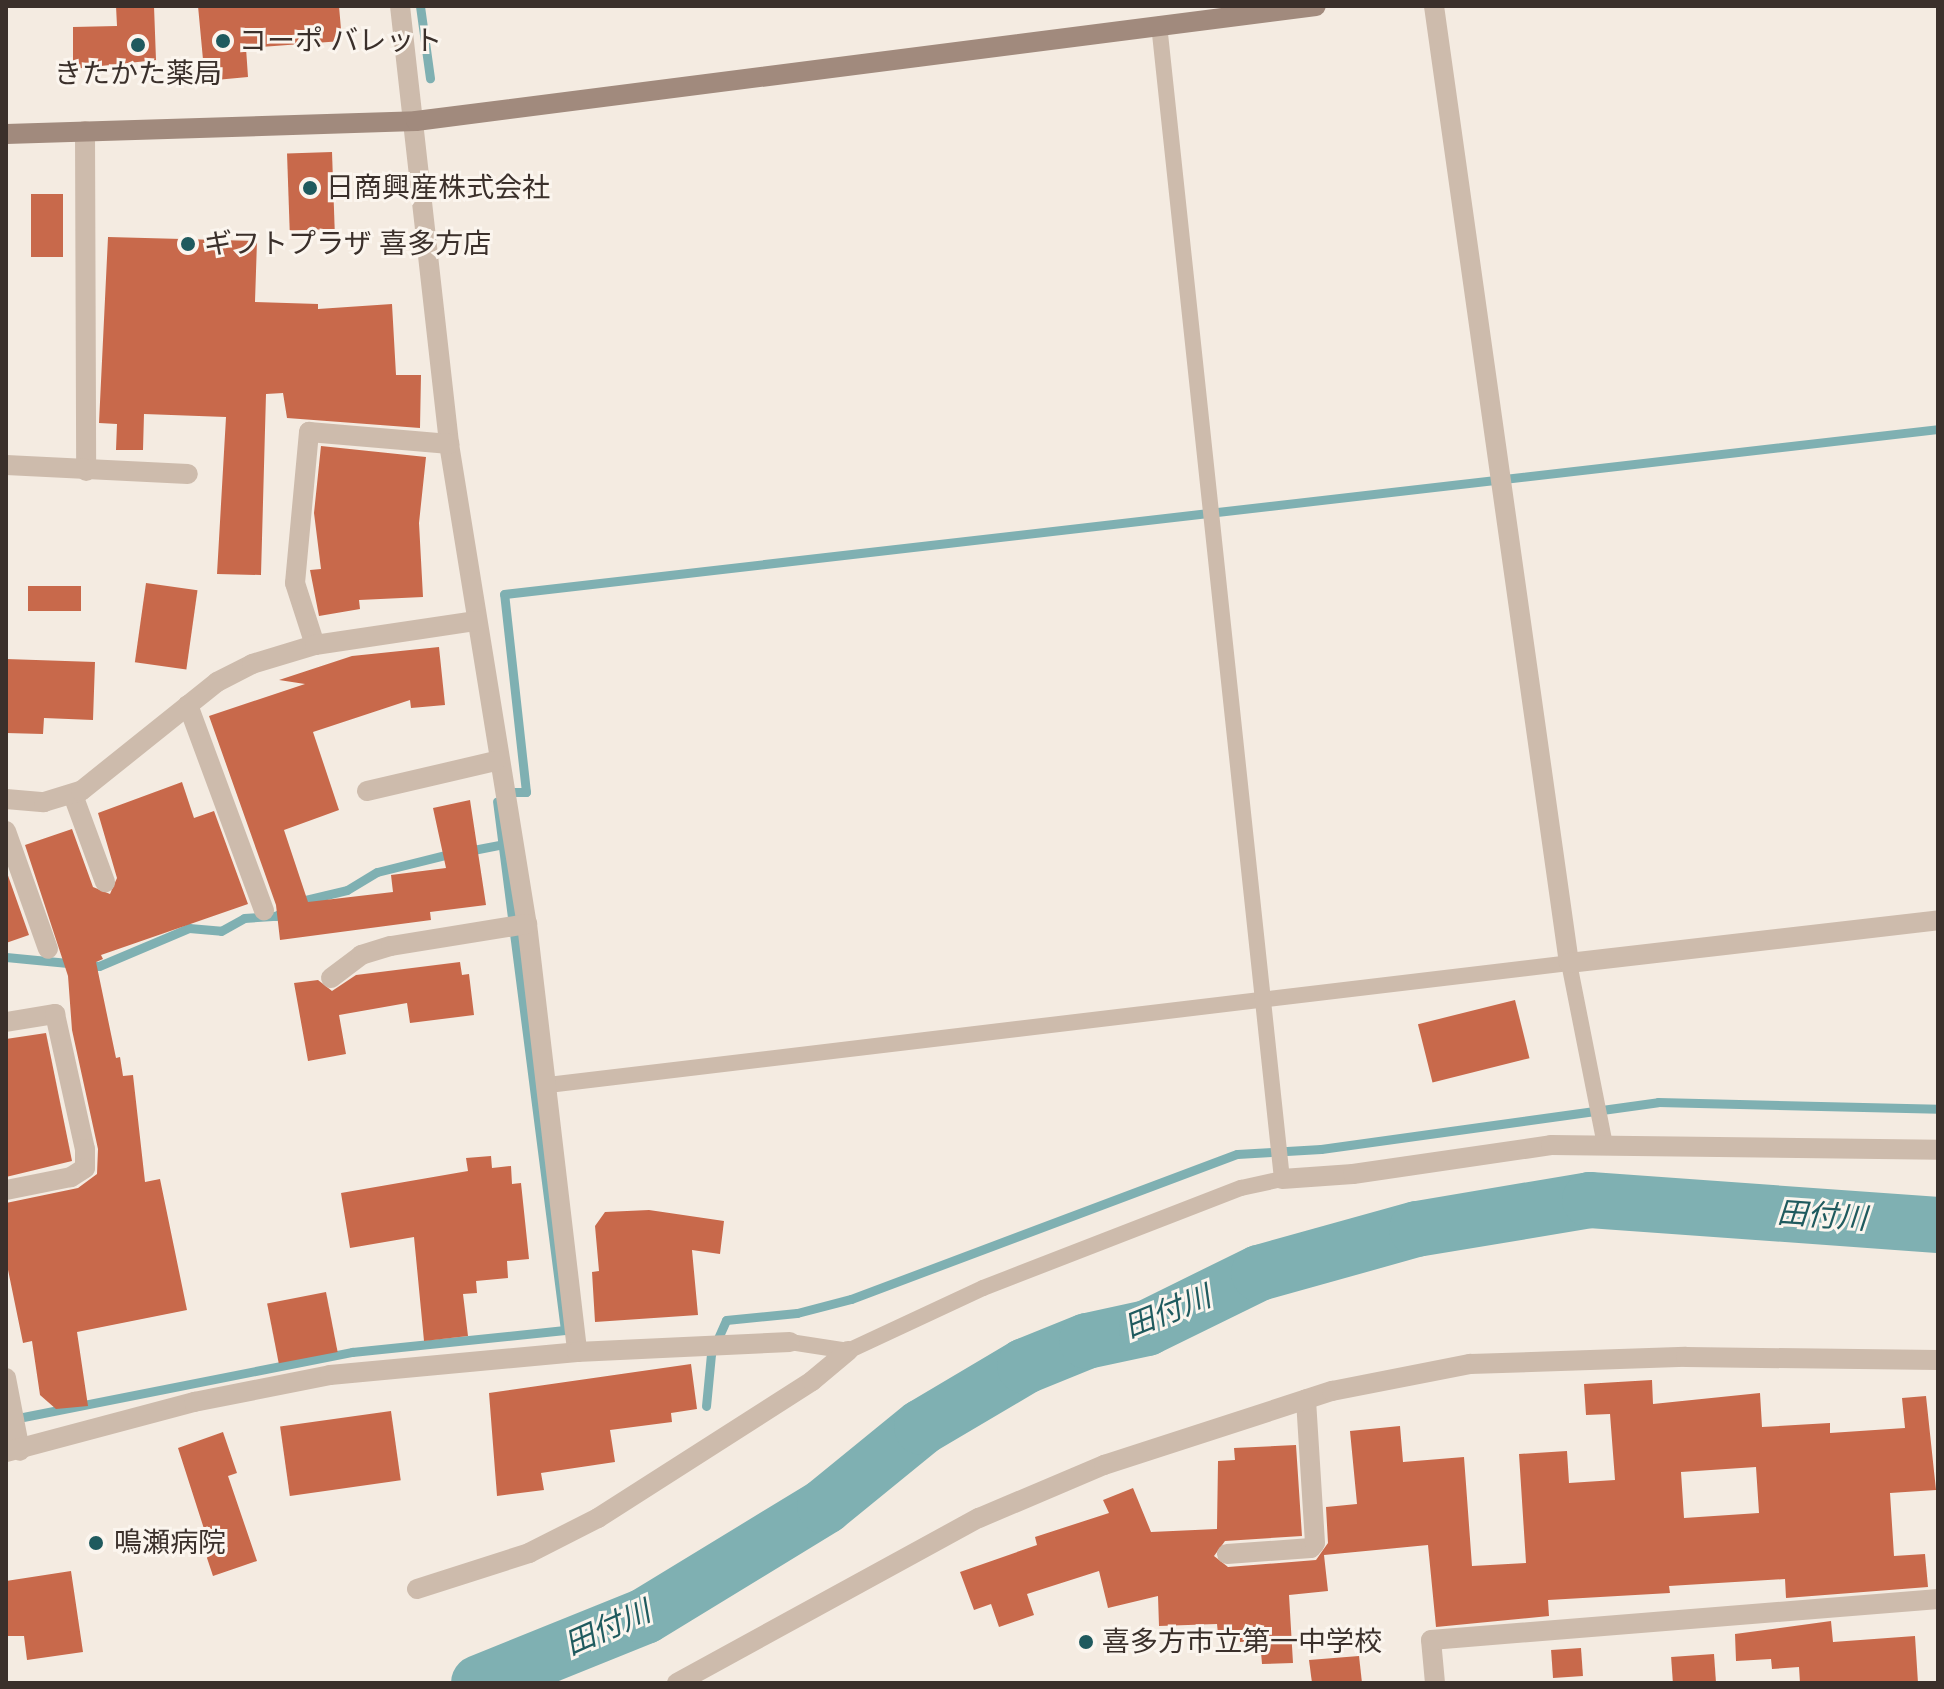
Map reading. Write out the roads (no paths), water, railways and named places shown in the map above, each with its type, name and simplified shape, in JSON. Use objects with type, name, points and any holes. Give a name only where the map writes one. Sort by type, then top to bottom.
[{"type":"street","points":[[400,6],[416,121],[449,444],[496,761],[527,924],[577,1352]]},
{"type":"street","points":[[6,134],[416,121],[1316,6]]},
{"type":"street","points":[[1434,6],[1569,963],[1938,920]]},
{"type":"street","points":[[85,131],[86,471]]},
{"type":"street","points":[[315,645],[295,583],[309,432],[449,444]]},
{"type":"street","points":[[6,465],[188,474]]},
{"type":"street","points":[[6,799],[44,802],[73,795],[188,705],[252,664],[315,645],[476,621]]},
{"type":"street","points":[[188,705],[264,910]]},
{"type":"street","points":[[367,791],[496,761]]},
{"type":"street","points":[[73,795],[105,882]]},
{"type":"street","points":[[6,831],[48,949]]},
{"type":"street","points":[[331,978],[361,955],[391,946],[527,924]]},
{"type":"street","points":[[6,1022],[55,1014],[85,1149],[85,1168],[71,1177],[6,1190]]},
{"type":"street","points":[[1282,1179],[1353,1174],[1508,1149],[1605,1144],[1938,1150]]},
{"type":"street","points":[[6,1378],[13,1452],[194,1402],[315,1378],[577,1352],[790,1342]]},
{"type":"street","points":[[417,1589],[529,1553],[598,1518],[812,1381],[848,1351]]},
{"type":"street","points":[[677,1683],[979,1518],[1104,1465],[1306,1399],[1470,1364],[1686,1357],[1938,1360]]},
{"type":"street","points":[[1227,1554],[1311,1548],[1315,1543],[1306,1399]]},
{"type":"street","points":[[1435,1683],[1431,1640],[1938,1599]]},
{"type":"lane","points":[[790,1342],[848,1351],[983,1288],[1241,1188],[1282,1179],[1267,1003],[1159,25]]},
{"type":"lane","points":[[548,1085],[1267,1003],[1569,963],[1605,1144]]},
{"type":"waterway","points":[[420,6],[430,78]]},
{"type":"waterway","points":[[506,792],[526,792],[504,594],[1938,429]]},
{"type":"waterway","points":[[13,1419],[352,1352],[565,1330],[497,801]]},
{"type":"waterway","points":[[468,851],[503,844]]},
{"type":"waterway","points":[[297,902],[347,890],[377,872],[453,853]]},
{"type":"waterway","points":[[6,957],[99,966],[189,928],[221,931],[244,918],[276,916],[284,910]]},
{"type":"waterway","points":[[706,1406],[711,1354],[726,1320],[797,1313],[851,1299],[1237,1154],[1321,1149],[1658,1102],[1938,1109]]},
{"type":"waterway","name":"田付川","points":[[479,1683],[645,1616],[825,1506],[922,1427],[1025,1366],[1087,1341],[1147,1328],[1259,1273],[1417,1229],[1590,1200],[1938,1225]]},
{"type":"place","name":"コーポ バレット","points":[[223,41]]},
{"type":"place","name":"きたかた薬局","points":[[138,45]]},
{"type":"place","name":"日商興産株式会社","points":[[310,188]]},
{"type":"place","name":"ギフトプラザ 喜多方店","points":[[188,244]]},
{"type":"place","name":"鳴瀬病院","points":[[96,1543]]},
{"type":"place","name":"喜多方市立第一中学校","points":[[1086,1642]]}]
